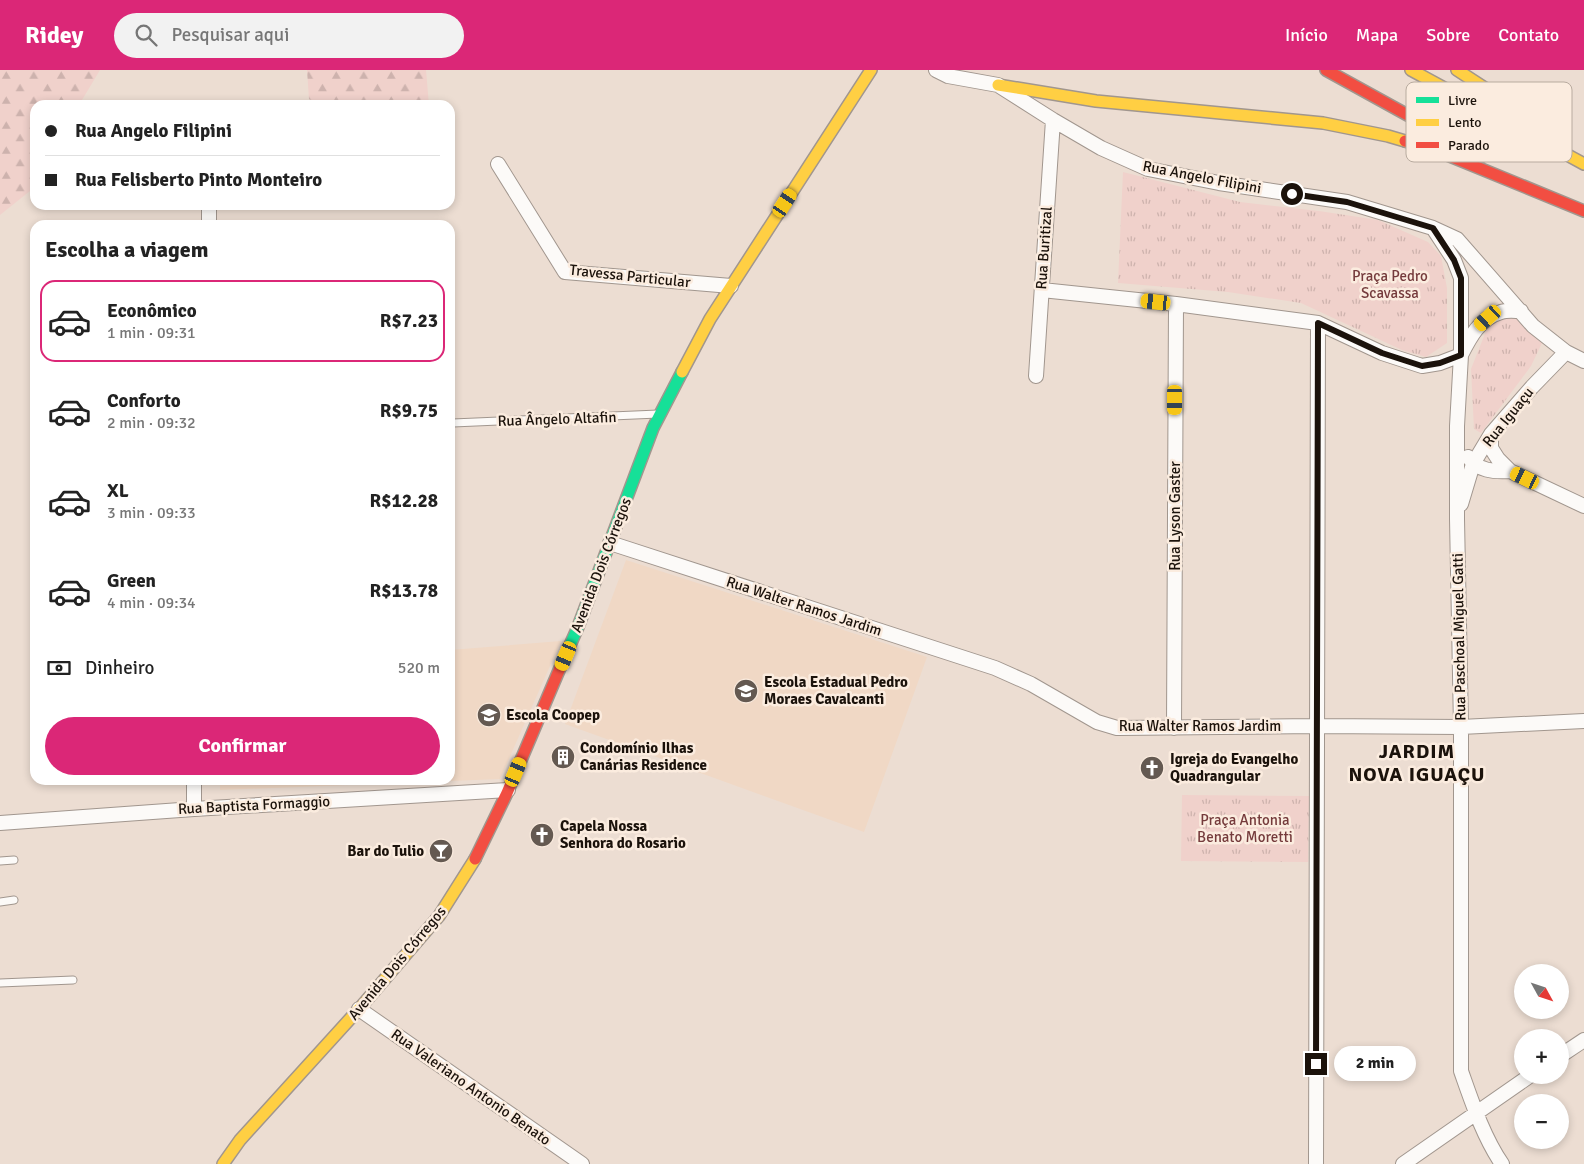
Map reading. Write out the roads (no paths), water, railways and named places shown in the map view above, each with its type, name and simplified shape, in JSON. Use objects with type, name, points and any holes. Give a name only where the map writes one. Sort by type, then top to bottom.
[{"type":"main road","name":"Avenida Dois Córregos","points":[[223,1164],[240,1140],[359,1009],[439,916],[480,851],[578,627],[652,428],[710,319],[730,286],[871,70]]},
{"type":"main road","points":[[1326,70],[1406,114]]},
{"type":"main road","points":[[1411,70],[1433,82]]},
{"type":"main road","points":[[1457,70],[1475,82]]},
{"type":"main road","points":[[998,84],[1096,101],[1323,123],[1406,141]]},
{"type":"main road","points":[[1572,146],[1584,154]]},
{"type":"main road","points":[[1572,157],[1584,164]]},
{"type":"main road","points":[[1464,162],[1584,211]]},
{"type":"main road","points":[[1494,162],[1584,211]]},
{"type":"street","name":"Rua Angelo Filipini","points":[[936,70],[948,76],[998,84],[1053,120],[1101,148],[1148,169],[1218,183],[1347,202],[1433,228],[1457,239],[1533,326],[1566,352],[1584,361]]},
{"type":"street","name":"Rua Buritizal","points":[[1036,376],[1053,120]]},
{"type":"street","name":"Travessa Particular","points":[[498,164],[565,272],[730,286]]},
{"type":"street","name":"Rua Paschoal Miguel Gatti","points":[[1433,228],[1454,260],[1461,278],[1461,355],[1457,426],[1461,727],[1461,1071],[1476,1113],[1502,1164]]},
{"type":"street","points":[[1042,290],[1176,304],[1318,323],[1382,353],[1422,366],[1440,363],[1461,355],[1470,337],[1488,318],[1502,311],[1521,311]]},
{"type":"street","name":"Rua Lyson Gaster","points":[[1174,728],[1176,304]]},
{"type":"street","points":[[1316,1164],[1318,323]]},
{"type":"street","name":"Rua Iguaçu","points":[[1457,519],[1473,464],[1491,434],[1566,352]]},
{"type":"street","points":[[1457,426],[1463,450],[1473,464],[1497,472],[1510,471]]},
{"type":"street","points":[[1491,434],[1491,448],[1498,460],[1510,471],[1584,506]]},
{"type":"street","name":"Rua Walter Ramos Jardim","points":[[610,543],[995,668],[1031,684],[1097,722],[1117,728],[1461,727],[1584,721]]},
{"type":"street","points":[[194,785],[194,808]]},
{"type":"street","name":"Rua Baptista Formaggio","points":[[0,823],[194,808],[508,790]]},
{"type":"street","name":"Rua Valeriano Antonio Benato","points":[[359,1009],[582,1164]]},
{"type":"street","points":[[1569,1050],[1584,1040]]},
{"type":"street","points":[[1403,1164],[1519,1084]]},
{"type":"lane","name":"Rua Ângelo Altafin","points":[[455,423],[660,414]]},
{"type":"lane","points":[[0,861],[14,860]]},
{"type":"lane","points":[[0,902],[14,900]]},
{"type":"lane","points":[[0,983],[73,980]]},
{"type":"place","name":"Escola Estadual Pedro Moraes Cavalcanti","points":[[746,691]]},
{"type":"place","name":"Escola Coopep","points":[[489,715]]},
{"type":"place","name":"Condomínio Ilhas Canárias Residence","points":[[563,757]]},
{"type":"place","name":"Igreja do Evangelho Quadrangular","points":[[1152,768]]},
{"type":"place","name":"Capela Nossa Senhora do Rosario","points":[[542,835]]},
{"type":"place","name":"Bar do Tulio","points":[[441,851]]},
{"type":"district","name":"JARDIM NOVA IGUAÇU","points":[[1417,762]]},
{"type":"park label","name":"Praça Pedro Scavassa","points":[[1390,284]]},
{"type":"park label","name":"Praça Antonia Benato Moretti","points":[[1245,828]]}]
